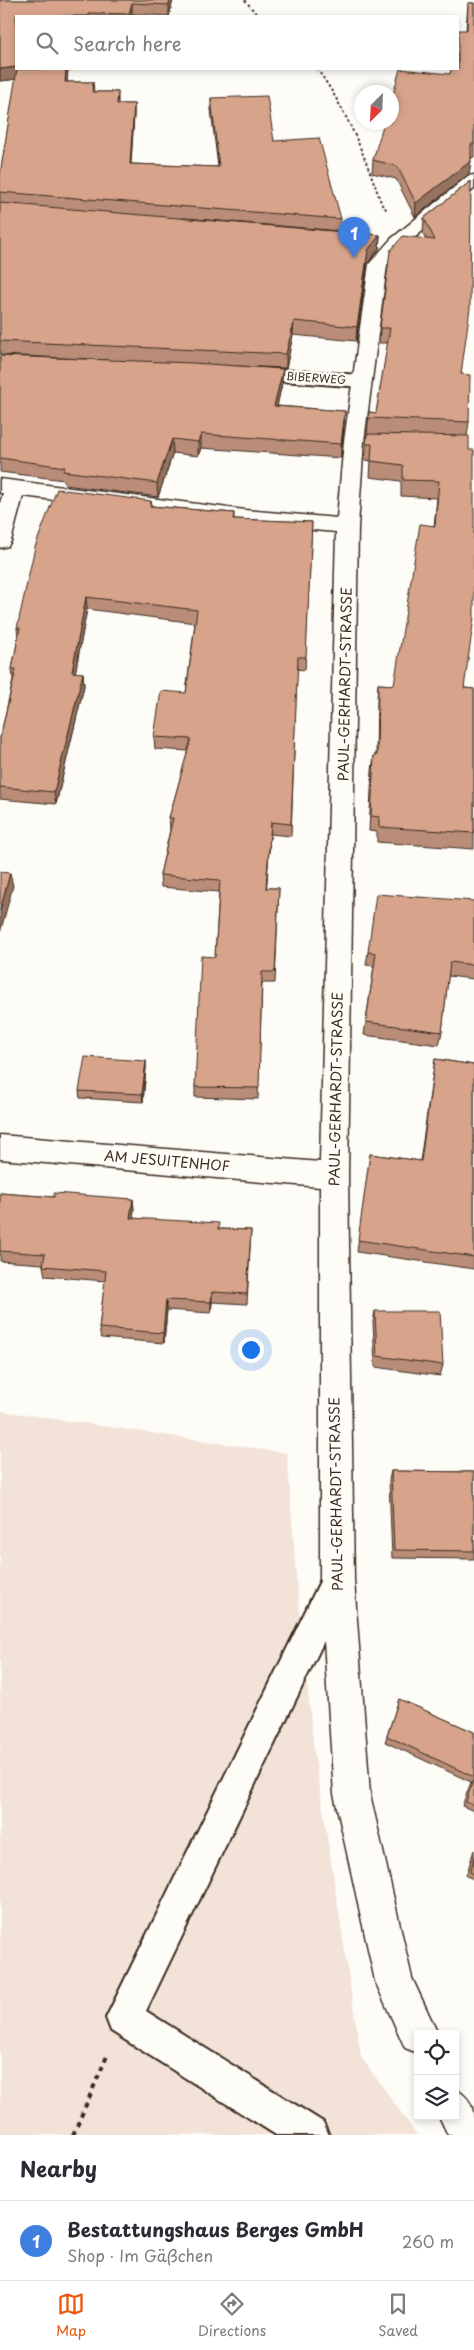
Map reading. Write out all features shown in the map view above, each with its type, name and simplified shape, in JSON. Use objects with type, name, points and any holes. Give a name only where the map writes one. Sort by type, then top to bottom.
[{"type":"street","name":"PAUL-GERHARDT-STRASSE","points":[[417,2030],[394,1982],[352,1794],[337,1580],[334,1176],[347,526],[363,441],[362,381],[378,264],[395,238],[474,180]]},
{"type":"street","points":[[0,541],[7,487],[245,517],[347,526]]},
{"type":"street","name":"AM JESUITENHOF","points":[[0,1147],[334,1176]]},
{"type":"street","points":[[459,2116],[468,2135]]},
{"type":"lane","name":"BIBERWEG","points":[[228,372],[362,381]]},
{"type":"lane","points":[[310,2135],[124,2018],[337,1580]]},
{"type":"path","points":[[245,0],[257,15]]},
{"type":"path","points":[[318,70],[329,83],[364,152],[395,238]]},
{"type":"path","points":[[73,2135],[124,2018]]},
{"type":"shaded area","points":[[0,1411],[287,1453],[296,1575],[314,1751],[361,2057],[417,2135],[0,2135]]},
{"type":"building","points":[[0,0],[170,0],[169,5],[132,3],[129,14],[15,15],[15,67],[0,69]]},
{"type":"building","points":[[468,3],[474,3],[474,144],[471,144],[471,161],[416,203],[397,166],[373,160],[382,130],[399,130],[399,85],[396,85],[400,70],[450,74],[451,70],[459,70],[459,30],[467,30]]},
{"type":"building","points":[[17,70],[66,70],[65,82],[93,82],[92,92],[118,92],[117,104],[134,104],[130,164],[219,167],[211,98],[267,96],[274,141],[319,138],[341,219],[0,192],[0,175]]},
{"type":"building","points":[[471,181],[470,308],[461,374],[470,375],[469,422],[368,418],[369,412],[376,413],[390,328],[380,328],[390,251],[403,236],[435,240],[424,218]]},
{"type":"building","points":[[0,203],[380,235],[368,250],[357,327],[294,321],[286,354],[0,341]]},
{"type":"building","points":[[0,356],[193,363],[283,369],[274,406],[345,411],[341,444],[201,434],[198,442],[172,439],[157,483],[63,471],[65,467],[0,458]]},
{"type":"building","points":[[367,434],[469,436],[469,450],[474,450],[474,617],[464,688],[474,689],[474,833],[379,827],[379,817],[371,816],[374,755],[377,755],[378,684],[394,685],[420,524],[435,526],[439,481],[403,480],[403,465],[371,461],[372,444],[366,444]]},
{"type":"building","points":[[57,489],[151,501],[150,506],[234,513],[233,519],[312,522],[306,657],[298,657],[291,824],[271,822],[266,888],[279,888],[275,972],[262,972],[259,1088],[195,1087],[201,956],[215,957],[220,880],[160,875],[173,818],[169,818],[191,739],[154,737],[161,691],[186,693],[197,610],[86,597],[72,672],[83,673],[54,792],[0,787],[0,738],[16,669],[12,669],[20,628],[17,628],[35,547]]},
{"type":"building","points":[[0,872],[10,873],[0,911]]},
{"type":"building","points":[[376,894],[474,901],[474,965],[450,962],[442,1032],[366,1022],[376,953],[368,952]]},
{"type":"building","points":[[85,1057],[146,1061],[142,1094],[79,1091]]},
{"type":"building","points":[[435,1059],[474,1065],[474,1257],[358,1240],[370,1154],[421,1161]]},
{"type":"building","points":[[0,1193],[54,1197],[54,1193],[133,1199],[130,1218],[219,1223],[218,1229],[251,1230],[247,1294],[212,1292],[211,1302],[166,1300],[163,1333],[99,1328],[106,1271],[43,1266],[45,1254],[0,1251]]},
{"type":"building","points":[[375,1311],[440,1311],[443,1365],[377,1356]]},
{"type":"building","points":[[391,1471],[474,1472],[474,1551],[394,1550]]},
{"type":"building","points":[[399,1699],[474,1732],[474,1777],[387,1736]]},
{"type":"building","points":[[474,1777],[474,1805],[466,1802]]},
{"type":"building","points":[[474,1858],[474,1874],[470,1872]]},
{"type":"place","name":"Bestattungshaus Berges GmbH","points":[[354,258]]}]
